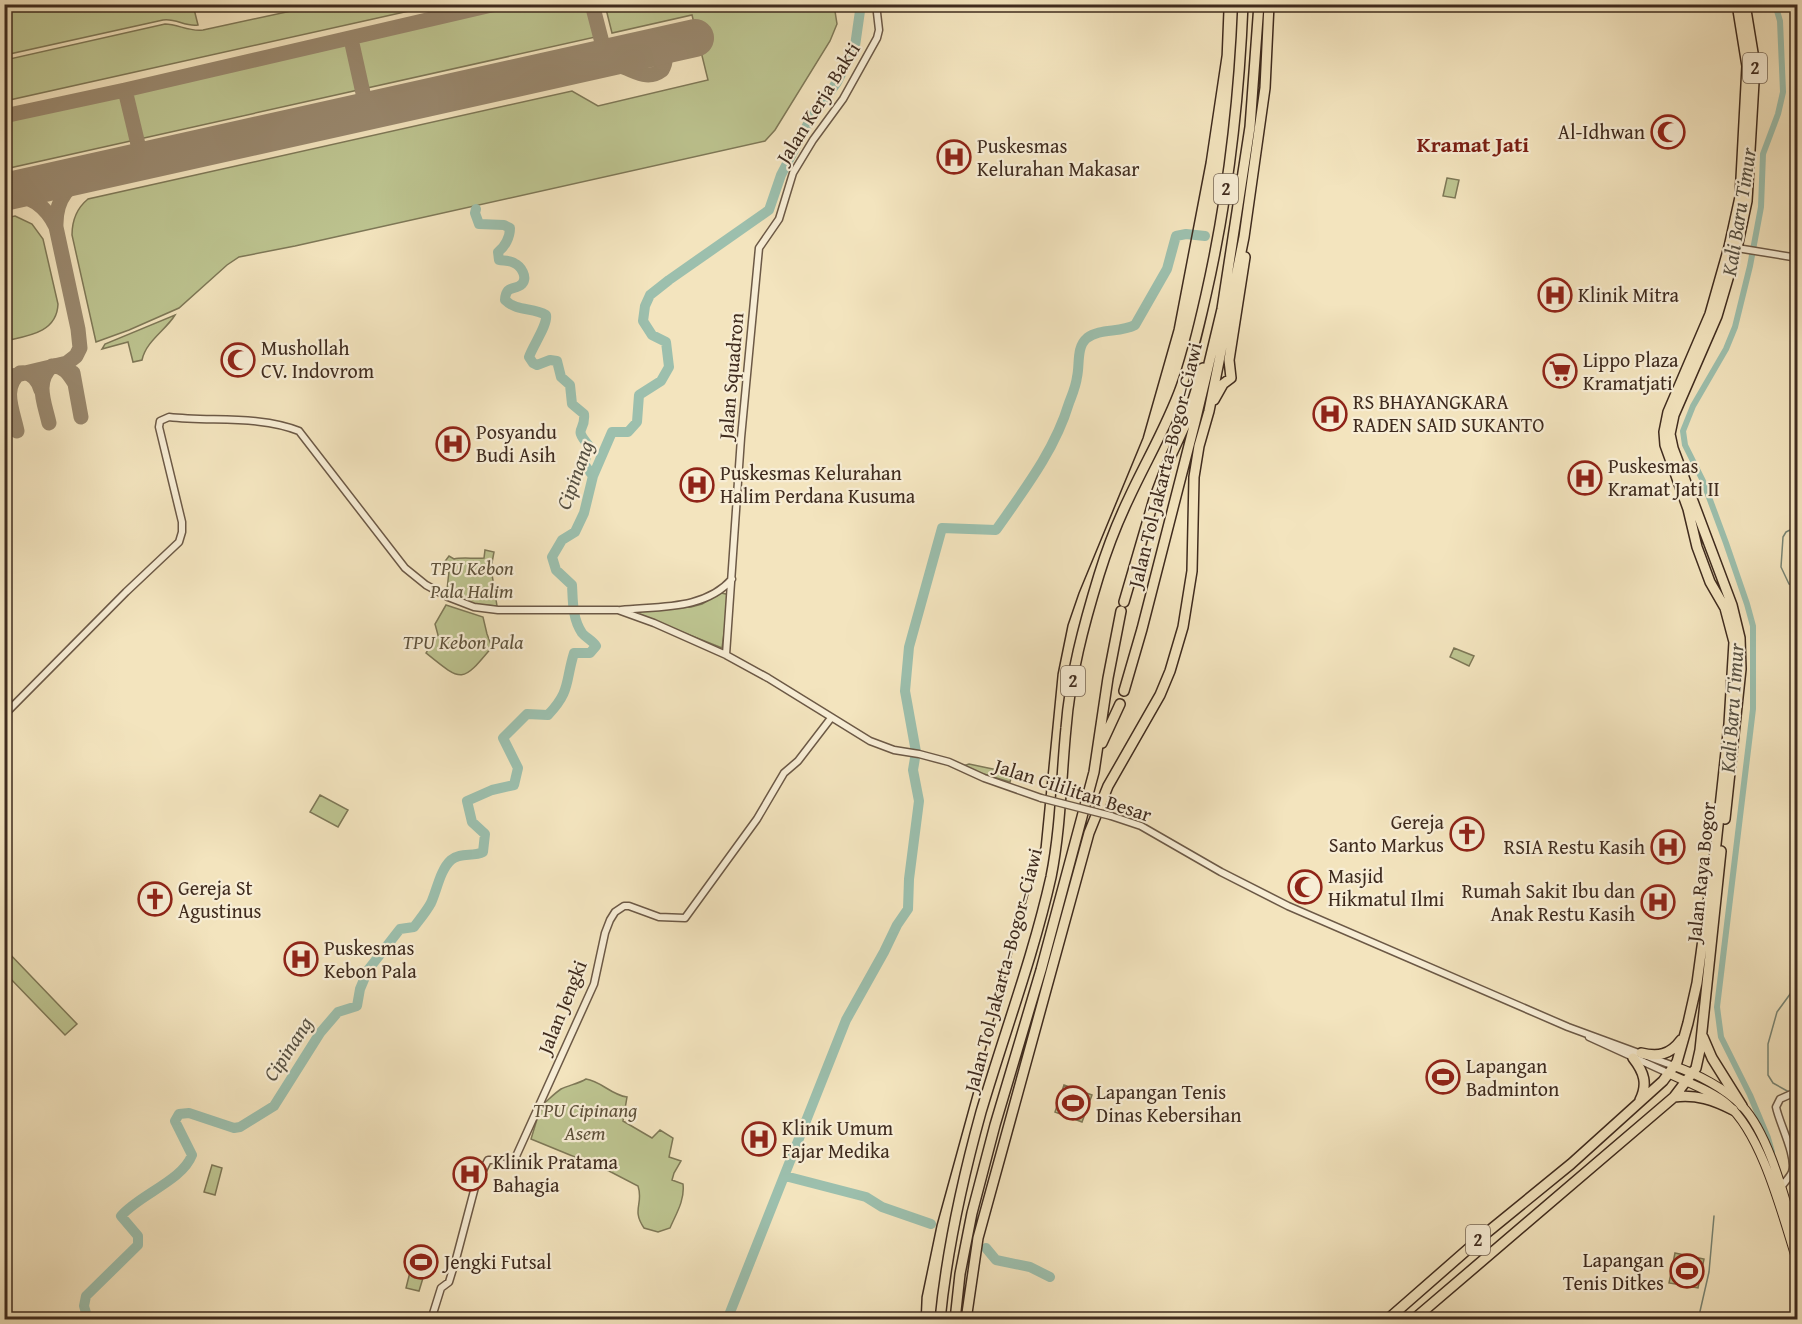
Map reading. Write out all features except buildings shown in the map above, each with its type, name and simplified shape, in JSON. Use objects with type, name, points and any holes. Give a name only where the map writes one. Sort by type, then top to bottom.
[{"type":"highway","name":"Jalan Tol Jakarta–Bogor–Ciawi","points":[[940,1320],[945,1271],[959,1198],[981,1114],[1050,878],[1061,806],[1068,704],[1092,599],[1128,499],[1159,441],[1182,386],[1208,284],[1221,225],[1239,91],[1243,4]]},
{"type":"highway","name":"Jalan Tol Jakarta–Bogor–Ciawi","points":[[1124,691],[1205,384],[1222,309],[1250,127],[1259,4]]},
{"type":"highway","points":[[966,1320],[978,1238],[1089,833],[1108,786],[1160,695],[1183,627],[1192,571],[1194,477],[1244,237],[1265,88],[1269,4]]},
{"type":"highway","name":"Jalan Raya Bogor","points":[[1672,1070],[1685,1034],[1697,983],[1716,844],[1729,724],[1734,642],[1725,608],[1710,582],[1697,547],[1688,509],[1667,453],[1664,432],[1668,412],[1710,314],[1740,197],[1747,66],[1737,4]]},
{"type":"highway","name":"Jalan Raya Bogor","points":[[1685,1076],[1696,1068],[1702,1035],[1735,739],[1742,652],[1732,605],[1673,448],[1670,434],[1680,401],[1717,316],[1737,248],[1747,201],[1755,65],[1745,4]]},
{"type":"highway","points":[[1209,411],[1223,384],[1231,378],[1229,360],[1243,278],[1246,248],[1244,237]]},
{"type":"highway","name":"Jalan Tol Jakarta–Bogor–Ciawi","points":[[955,1320],[960,1274],[972,1213],[1086,807],[1098,751],[1108,678],[1122,607],[1154,499],[1194,401],[1233,246]]},
{"type":"highway","name":"Jalan Tol Jakarta–Bogor–Ciawi","points":[[1098,751],[1120,705]]},
{"type":"highway","points":[[1637,1105],[1644,1092],[1644,1078],[1637,1056],[1668,1053],[1674,1049],[1685,1034]]},
{"type":"highway","points":[[1702,1035],[1738,1108]]},
{"type":"highway","name":"2","points":[[1388,1320],[1484,1235],[1571,1164],[1672,1070]]},
{"type":"highway","name":"2","points":[[1413,1320],[1674,1097],[1685,1076]]},
{"type":"highway","points":[[1674,1097],[1688,1095],[1738,1108]]},
{"type":"main road","name":"Jalan Cililitan Besar","points":[[1672,1070],[1720,1088],[1738,1108]]},
{"type":"main road","points":[[1738,1108],[1755,1122],[1781,1187],[1797,1243]]},
{"type":"main road","points":[[1738,1108],[1759,1152],[1797,1264]]},
{"type":"street","name":"Jalan Kerja Bakti","points":[[759,248],[779,219],[793,173],[813,140],[843,99],[877,38],[879,30],[876,4]]},
{"type":"street","name":"Jalan Squadron","points":[[726,655],[742,433],[759,248]]},
{"type":"street","points":[[1737,248],[1797,258]]},
{"type":"street","name":"Jalan Cililitan Besar","points":[[4,715],[179,542],[182,532],[180,514],[159,427],[160,421],[166,417],[281,425],[299,431],[405,568],[426,585],[448,597],[474,607],[498,610],[618,610],[654,623],[726,655],[772,680],[870,741],[894,750],[949,762],[992,781],[1041,798],[1141,826],[1280,903],[1672,1070]]},
{"type":"street","points":[[618,610],[689,604],[702,600],[725,587],[732,578]]},
{"type":"street","name":"Jalan Jengki","points":[[431,1320],[441,1290],[449,1282],[480,1173],[488,1160],[506,1165],[513,1163],[594,984],[605,933],[615,912],[624,906],[629,906],[659,917],[685,918],[757,819],[784,772],[798,761],[831,718]]},
{"type":"street","points":[[1781,1187],[1792,1172],[1793,1165],[1776,1107],[1780,1099],[1797,1091]]},
{"type":"green space","points":[[4,5],[193,5],[198,25],[163,20],[5,55]]},
{"type":"green space","points":[[319,5],[436,5],[5,101],[5,60],[165,24],[203,30]]},
{"type":"green space","points":[[496,5],[592,5],[600,36],[5,169],[5,116]]},
{"type":"green space","points":[[605,5],[834,5],[837,24],[830,41],[775,130],[765,141],[239,257],[179,308],[96,342],[72,235],[76,215],[88,199],[572,91],[598,106],[708,80],[692,15],[612,33]]},
{"type":"green space","points":[[1447,178],[1459,180],[1455,198],[1443,196]]},
{"type":"green space","points":[[15,216],[32,224],[43,239],[58,304],[56,314],[47,327],[31,335],[5,341],[5,218]]},
{"type":"green space","points":[[175,315],[152,341],[142,360],[133,362],[128,342],[102,349],[105,344]]},
{"type":"green space","name":"TPU Kebon Pala Halim","points":[[485,550],[494,552],[491,568],[497,606],[473,604],[447,590],[449,571],[443,564],[449,556],[454,559],[484,558]]},
{"type":"green space","points":[[721,593],[729,597],[722,648],[637,614],[637,610],[691,607],[702,604]]},
{"type":"green space","name":"TPU Kebon Pala","points":[[446,605],[483,617],[492,647],[468,673],[462,675],[448,670],[426,653],[438,635],[435,624]]},
{"type":"green space","points":[[1454,648],[1474,656],[1469,666],[1450,657]]},
{"type":"green space","points":[[969,764],[1007,772],[1013,770],[1010,782],[960,767]]},
{"type":"green space","points":[[320,795],[348,810],[338,827],[310,812]]},
{"type":"green space","points":[[5,949],[77,1024],[65,1035],[5,973]]},
{"type":"green space","name":"TPU Cipinang Asem","points":[[586,1079],[627,1097],[623,1121],[652,1138],[660,1130],[673,1138],[669,1157],[681,1161],[672,1180],[683,1184],[683,1196],[670,1228],[658,1232],[644,1228],[638,1216],[640,1197],[638,1186],[609,1171],[531,1139],[541,1106],[561,1089]]},
{"type":"green space","name":"Lapangan Tenis Dinas Kebersihan","points":[[1064,1085],[1092,1095],[1082,1122],[1055,1112]]},
{"type":"green space","points":[[212,1165],[222,1168],[215,1195],[204,1192]]},
{"type":"green space","name":"Jengki Futsal","points":[[416,1248],[431,1252],[419,1291],[406,1288]]},
{"type":"green space","name":"Lapangan Tenis Ditkes","points":[[1675,1253],[1704,1259],[1698,1288],[1669,1283]]},
{"type":"waterway","name":"Cipinang","points":[[88,1320],[84,1306],[86,1296],[138,1245],[138,1236],[121,1216],[170,1180],[187,1164],[192,1155],[175,1121],[179,1114],[189,1113],[234,1128],[240,1127],[274,1106],[320,1033],[338,1012],[357,1006],[360,989],[368,970],[400,929],[414,927],[425,912],[447,864],[458,856],[483,852],[485,834],[472,822],[467,801],[492,790],[514,785],[518,768],[503,738],[527,714],[548,715],[564,692],[574,653],[590,653],[596,646],[584,635],[576,621],[572,585],[556,570],[552,557],[562,540],[575,532],[584,513],[593,476],[612,432],[628,432],[637,422],[639,395],[661,381],[669,367],[666,342],[652,335],[643,321],[645,306],[650,295],[669,280],[769,210],[781,175],[793,152],[811,118],[837,82],[855,46],[861,4]]},
{"type":"waterway","name":"Kali Baru Timur","points":[[1772,1152],[1750,1095],[1721,1037],[1717,1007],[1753,709],[1753,626],[1703,481],[1685,445],[1683,431],[1693,406],[1726,349],[1735,327],[1750,266],[1761,207],[1763,154],[1778,114],[1783,92],[1780,21],[1775,4]]},
{"type":"waterway","points":[[476,209],[479,224],[504,225],[510,228],[507,242],[498,252],[499,260],[517,264],[523,272],[524,281],[509,290],[505,300],[520,308],[546,315],[543,330],[529,357],[537,365],[550,360],[557,361],[561,377],[570,385],[572,404],[584,414],[580,432],[589,446],[584,464],[593,476]]},
{"type":"waterway","points":[[727,1320],[846,1020],[897,925],[908,909],[909,879],[919,801],[913,770],[916,752],[905,691],[909,647],[942,528],[996,530],[1038,469],[1056,437],[1075,387],[1081,346],[1092,335],[1135,325],[1167,269],[1176,236],[1186,234],[1205,236]]},
{"type":"waterway","points":[[1798,526],[1786,532],[1783,537],[1781,567],[1789,584],[1798,588]]},
{"type":"waterway","points":[[1789,1092],[1773,1083],[1768,1075],[1768,1044],[1777,1012],[1796,986],[1798,979]]},
{"type":"waterway","points":[[1793,1095],[1798,1098]]},
{"type":"waterway","points":[[785,1176],[866,1197],[882,1207],[931,1224]]},
{"type":"waterway","points":[[1698,1320],[1709,1272],[1714,1216]]},
{"type":"waterway","points":[[986,1248],[996,1260],[1030,1267],[1050,1277]]},
{"type":"taxiway","points":[[4,116],[496,4]]},
{"type":"taxiway","points":[[592,4],[606,58]]},
{"type":"taxiway","points":[[351,39],[367,111]]},
{"type":"taxiway","points":[[583,63],[613,64],[645,75],[662,70],[664,65],[664,49],[658,41],[652,39],[639,41],[621,54]]},
{"type":"taxiway","points":[[125,90],[142,161]]},
{"type":"taxiway","points":[[4,193],[29,198],[36,202],[52,219],[56,227],[58,208],[65,193],[78,181],[95,172]]},
{"type":"taxiway","points":[[4,378],[67,363],[76,356],[80,348],[56,227]]},
{"type":"taxiway","points":[[49,423],[42,393],[43,379],[47,372],[52,366],[59,367],[68,373],[74,382]]},
{"type":"taxiway","points":[[17,431],[10,400],[11,385],[14,379],[20,373],[28,373],[36,380],[41,390]]},
{"type":"taxiway","points":[[73,373],[81,417]]},
{"type":"runway","points":[[4,192],[695,38]]},
{"type":"tram line","points":[[921,1320],[922,1297],[937,1225],[1041,847],[1058,674],[1068,625],[1143,438],[1174,329],[1206,162],[1222,55],[1224,4]]},
{"type":"place","name":"Al-Idhwan","points":[[1668,132]]},
{"type":"place","name":"Puskesmas Kelurahan Makasar","points":[[954,157]]},
{"type":"place","name":"Klinik Mitra","points":[[1555,295]]},
{"type":"place","name":"Mushollah CV. Indovrom","points":[[238,360]]},
{"type":"place","name":"Lippo Plaza Kramatjati","points":[[1560,371]]},
{"type":"place","name":"RS BHAYANGKARA RADEN SAID SUKANTO","points":[[1330,414]]},
{"type":"place","name":"Posyandu Budi Asih","points":[[453,444]]},
{"type":"place","name":"Puskesmas Kramat Jati II","points":[[1585,478]]},
{"type":"place","name":"Puskesmas Kelurahan Halim Perdana Kusuma","points":[[697,485]]},
{"type":"place","name":"Gereja Santo Markus","points":[[1467,834]]},
{"type":"place","name":"RSIA Restu Kasih","points":[[1668,847]]},
{"type":"place","name":"Masjid Hikmatul Ilmi","points":[[1305,887]]},
{"type":"place","name":"Gereja St Agustinus","points":[[155,899]]},
{"type":"place","name":"Rumah Sakit Ibu dan Anak Restu Kasih","points":[[1658,902]]},
{"type":"place","name":"Puskesmas Kebon Pala","points":[[301,959]]},
{"type":"place","name":"Lapangan Badminton","points":[[1443,1077]]},
{"type":"place","name":"Lapangan Tenis Dinas Kebersihan","points":[[1073,1103]]},
{"type":"place","name":"Klinik Umum Fajar Medika","points":[[759,1139]]},
{"type":"place","name":"Klinik Pratama Bahagia","points":[[470,1174]]},
{"type":"place","name":"Jengki Futsal","points":[[421,1262]]},
{"type":"place","name":"Lapangan Tenis Ditkes","points":[[1687,1271]]},
{"type":"district","name":"Kramat Jati","points":[[1473,144]]}]
